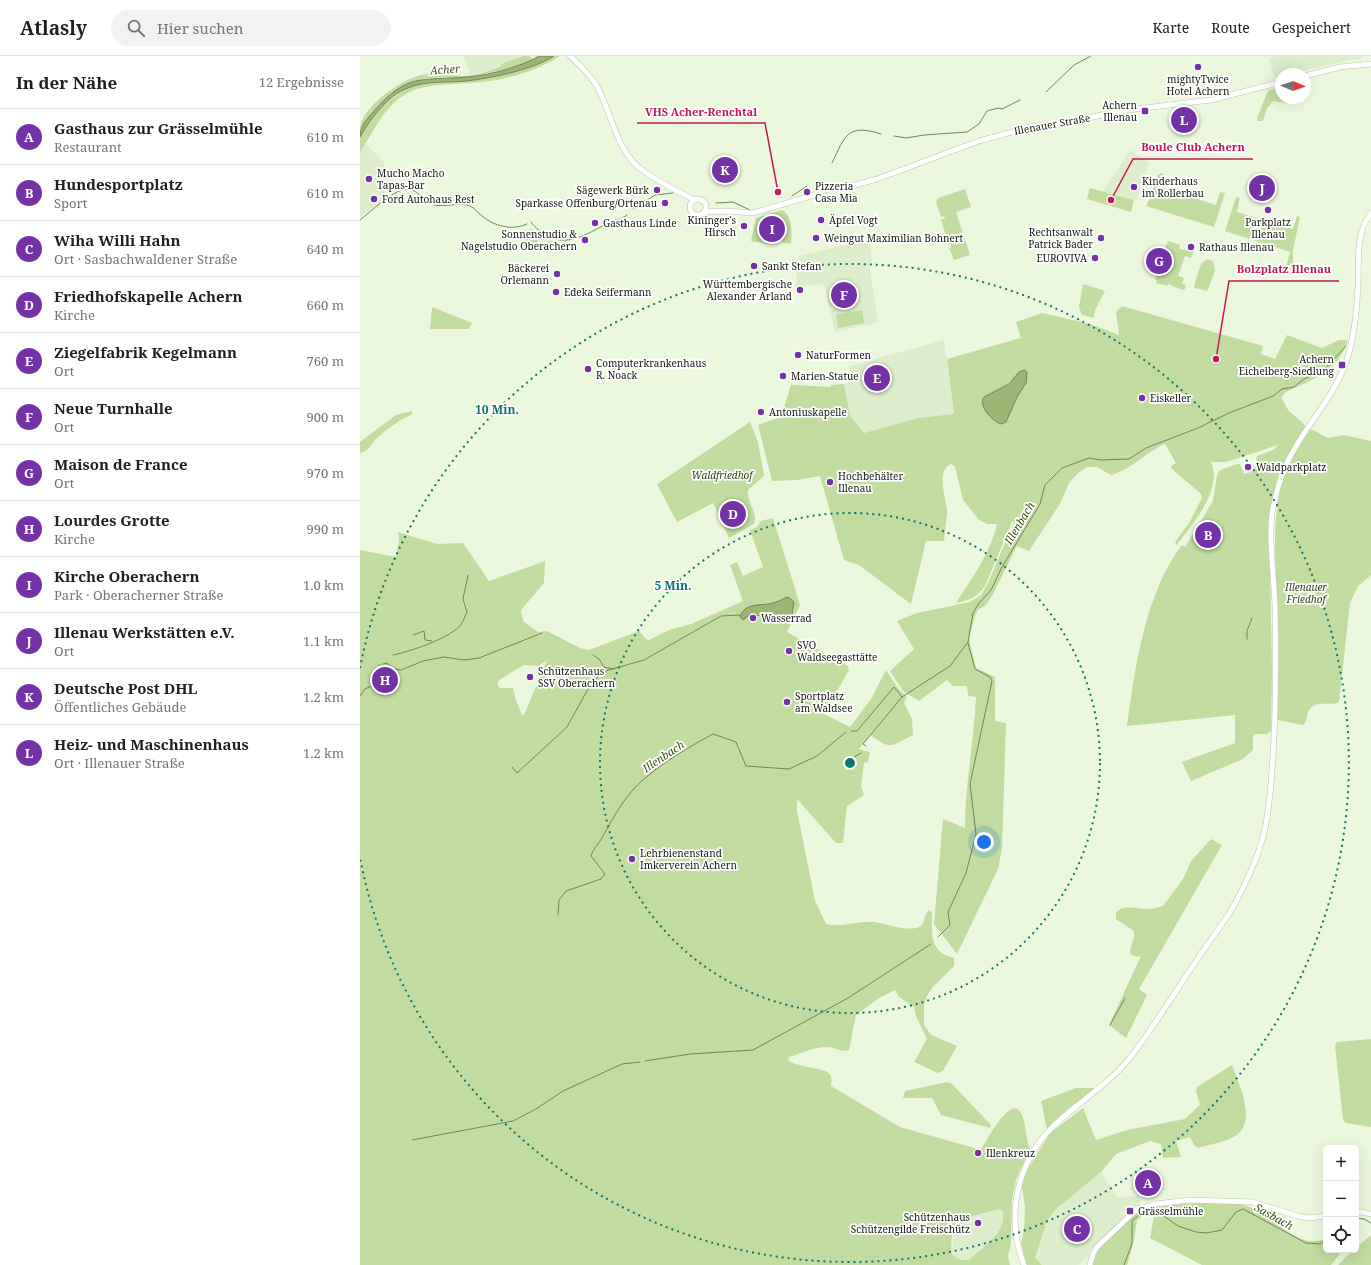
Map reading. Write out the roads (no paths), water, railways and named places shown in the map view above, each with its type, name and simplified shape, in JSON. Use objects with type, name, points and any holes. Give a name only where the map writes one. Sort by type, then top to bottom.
[{"type":"main road","points":[[570,56],[597,86],[620,142],[635,164],[694,201],[702,201],[705,210],[700,215],[693,214],[690,208],[694,201]]},
{"type":"main road","points":[[1311,74],[1340,67],[1371,64]]},
{"type":"main road","name":"Illenauer Straße","points":[[705,210],[753,213],[811,196],[830,188],[844,188],[908,168],[979,141],[1031,127],[1080,120],[1119,111],[1211,100],[1275,84]]},
{"type":"main road","points":[[1024,1265],[1016,1235],[1015,1204],[1021,1177],[1034,1151],[1061,1120],[1098,1090],[1132,1055],[1228,914],[1245,884],[1255,861],[1268,814],[1274,736],[1276,647],[1272,513],[1280,481],[1293,450],[1336,387],[1348,357],[1354,331],[1361,234],[1364,221],[1371,213]]},
{"type":"main road","points":[[1090,1265],[1097,1247],[1136,1210],[1154,1204],[1190,1200],[1252,1202],[1298,1216],[1309,1218],[1323,1216]]},
{"type":"main road","points":[[1359,1212],[1371,1214]]},
{"type":"waterway","points":[[1046,92],[1074,65],[1091,56]]},
{"type":"waterway","points":[[894,136],[906,138],[924,135],[967,132],[979,124],[987,111],[998,108],[1002,109],[1020,100]]},
{"type":"waterway","points":[[832,163],[844,139],[854,131],[861,130],[881,134]]},
{"type":"waterway","points":[[792,196],[807,186]]},
{"type":"waterway","points":[[360,220],[393,194],[409,189],[413,190],[430,204],[442,206],[467,205],[474,208],[487,220],[498,225],[515,227],[527,224]]},
{"type":"waterway","points":[[633,209],[655,195],[673,193]]},
{"type":"waterway","points":[[716,203],[733,202],[750,210]]},
{"type":"waterway","points":[[531,222],[535,227],[548,236],[565,240],[588,234],[627,215]]},
{"type":"waterway","name":"Illenbach","points":[[851,731],[857,731],[894,687],[902,697],[950,666],[968,642],[973,613],[979,603],[991,590],[1002,567],[1040,504],[1045,485],[1062,468],[1089,458],[1101,460],[1129,459],[1146,448],[1273,396],[1282,389],[1294,387],[1304,379],[1323,371],[1346,346]]},
{"type":"waterway","points":[[393,655],[410,651],[438,640],[460,626],[467,612],[463,599],[468,575]]},
{"type":"waterway","points":[[512,767],[517,773],[567,727],[588,689],[602,672],[644,660],[721,616],[740,615]]},
{"type":"waterway","points":[[1247,639],[1247,631],[1252,618]]},
{"type":"waterway","points":[[413,635],[424,631],[425,640],[432,641]]},
{"type":"waterway","points":[[383,664],[387,663],[394,669],[401,670],[423,661],[444,657],[464,660],[479,658],[542,633]]},
{"type":"waterway","points":[[938,937],[950,925],[948,912],[966,873],[976,834],[970,784],[992,681],[990,677],[975,669],[968,643]]},
{"type":"waterway","points":[[593,655],[599,659],[604,667],[613,669]]},
{"type":"waterway","points":[[379,665],[383,674]]},
{"type":"waterway","points":[[360,696],[365,689],[382,681],[385,675],[383,673]]},
{"type":"waterway","points":[[866,746],[863,744],[902,697]]},
{"type":"waterway","name":"Illenbach","points":[[558,915],[559,900],[566,891],[601,879],[605,874],[591,856],[626,798],[644,779],[677,755],[713,734],[736,742],[746,766],[789,769],[817,756],[846,732]]},
{"type":"waterway","points":[[846,762],[861,753]]},
{"type":"waterway","points":[[645,1061],[690,1054],[753,1050],[848,998],[931,944]]},
{"type":"waterway","points":[[1110,1025],[1125,998]]},
{"type":"waterway","points":[[412,1140],[513,1121],[536,1109],[563,1091],[622,1064],[640,1062]]},
{"type":"waterway","name":"Sasbach","points":[[1124,1265],[1132,1244],[1132,1221],[1142,1212],[1148,1210],[1157,1211],[1178,1226],[1196,1232],[1206,1233],[1222,1230],[1236,1212],[1243,1209],[1306,1243],[1320,1244],[1323,1242]]},
{"type":"waterway","name":"Sasbach","points":[[1359,1218],[1364,1219],[1371,1223]]},
{"type":"place","name":"mightyTwice Hotel Achern","points":[[1198,67]]},
{"type":"place","name":"Achern Illenau","points":[[1145,111]]},
{"type":"place","name":"Heiz- und Maschinenhaus","points":[[1184,120]]},
{"type":"place","name":"Deutsche Post DHL","points":[[725,170]]},
{"type":"place","name":"Mucho Macho Tapas-Bar","points":[[369,179]]},
{"type":"place","name":"Kinderhaus im Rollerbau","points":[[1134,187]]},
{"type":"place","name":"Illenau Werkstätten e.V.","points":[[1262,188]]},
{"type":"place","name":"Sägewerk Bürk","points":[[657,190]]},
{"type":"place","name":"VHS Acher-Renchtal","points":[[778,192]]},
{"type":"place","name":"Pizzeria Casa Mia","points":[[807,192]]},
{"type":"place","name":"Ford Autohaus Rest","points":[[374,199]]},
{"type":"place","name":"Boule Club Achern","points":[[1111,200]]},
{"type":"place","name":"Sparkasse Offenburg/Ortenau","points":[[665,203]]},
{"type":"place","name":"Parkplatz Illenau","points":[[1268,210]]},
{"type":"place","name":"Äpfel Vogt","points":[[821,220]]},
{"type":"place","name":"Gasthaus Linde","points":[[595,223]]},
{"type":"place","name":"Kininger's Hirsch","points":[[744,226]]},
{"type":"place","name":"Kirche Oberachern","points":[[772,229]]},
{"type":"place","name":"Weingut Maximilian Bohnert","points":[[816,238]]},
{"type":"place","name":"Rechtsanwalt Patrick Bader","points":[[1101,238]]},
{"type":"place","name":"Sonnenstudio & Nagelstudio Oberachern","points":[[585,240]]},
{"type":"place","name":"Rathaus Illenau","points":[[1191,247]]},
{"type":"place","name":"EUROVIVA","points":[[1095,258]]},
{"type":"place","name":"Maison de France","points":[[1159,261]]},
{"type":"place","name":"Sankt Stefan","points":[[754,266]]},
{"type":"place","name":"Bäckerei Orlemann","points":[[557,274]]},
{"type":"place","name":"Württembergische Alexander Arland","points":[[800,290]]},
{"type":"place","name":"Edeka Seifermann","points":[[556,292]]},
{"type":"place","name":"Neue Turnhalle","points":[[844,295]]},
{"type":"place","name":"NaturFormen","points":[[798,355]]},
{"type":"place","name":"Bolzplatz Illenau","points":[[1216,359]]},
{"type":"place","name":"Achern Eichelberg-Siedlung","points":[[1342,365]]},
{"type":"place","name":"Computerkrankenhaus R. Noack","points":[[588,369]]},
{"type":"place","name":"Marien-Statue","points":[[783,376]]},
{"type":"place","name":"Ziegelfabrik Kegelmann","points":[[877,378]]},
{"type":"place","name":"Eiskeller","points":[[1142,398]]},
{"type":"place","name":"Antoniuskapelle","points":[[761,412]]},
{"type":"place","name":"Waldparkplatz","points":[[1248,467]]},
{"type":"place","name":"Hochbehälter Illenau","points":[[830,482]]},
{"type":"place","name":"Friedhofskapelle Achern","points":[[733,514]]},
{"type":"place","name":"Hundesportplatz","points":[[1208,535]]},
{"type":"place","name":"Wasserrad","points":[[753,618]]},
{"type":"place","name":"SVO Waldseegasttätte","points":[[789,651]]},
{"type":"place","name":"Schützenhaus SSV Oberachern","points":[[530,677]]},
{"type":"place","name":"Lourdes Grotte","points":[[385,680]]},
{"type":"place","name":"Sportplatz am Waldsee","points":[[787,702]]},
{"type":"place","name":"Lehrbienenstand Imkerverein Achern","points":[[632,859]]},
{"type":"place","name":"Illenkreuz","points":[[978,1153]]},
{"type":"place","name":"Gasthaus zur Grässelmühle","points":[[1148,1183]]},
{"type":"place","name":"Grässelmühle","points":[[1130,1211]]},
{"type":"place","name":"Schützenhaus Schützengilde Freischütz","points":[[978,1223]]},
{"type":"place","name":"Wiha Willi Hahn","points":[[1077,1229]]},
{"type":"water label","name":"Acher","points":[[445,69]]},
{"type":"park label","name":"Waldfriedhof","points":[[722,475]]},
{"type":"park label","name":"Illenauer Friedhof","points":[[1306,592]]}]
